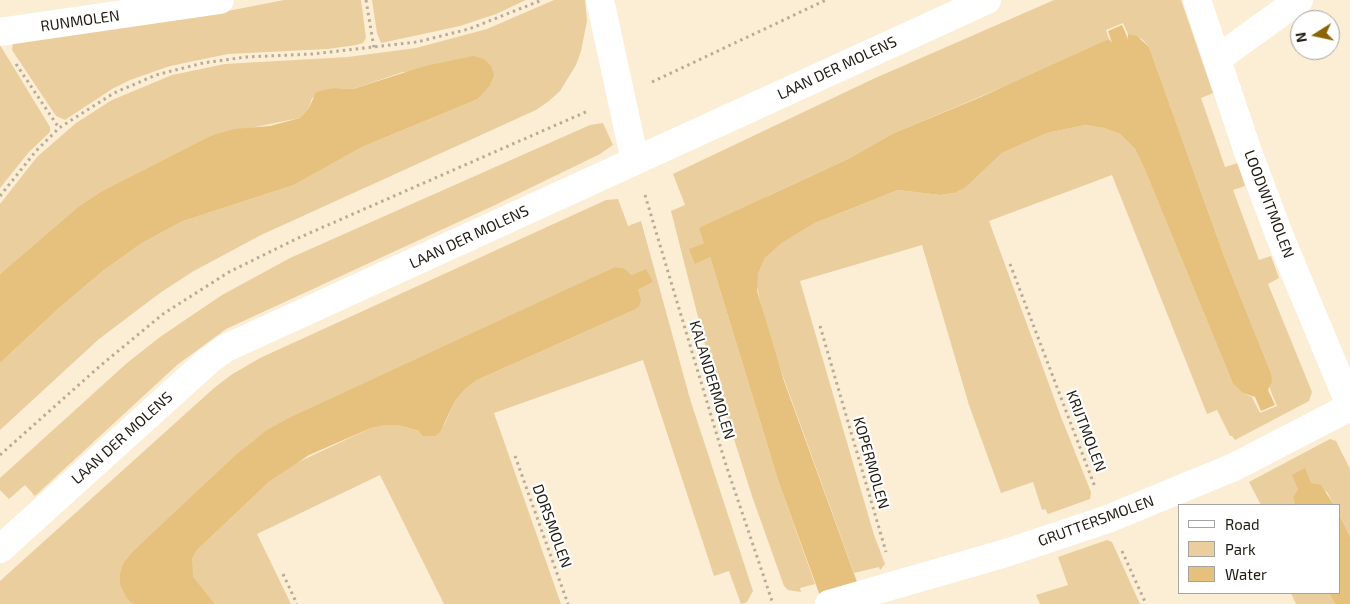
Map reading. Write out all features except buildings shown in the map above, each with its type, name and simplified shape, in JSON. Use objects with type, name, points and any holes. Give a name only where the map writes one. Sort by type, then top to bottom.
[{"type":"street","name":"RUNMOLEN","points":[[0,32],[220,0]]},
{"type":"street","points":[[600,0],[635,161]]},
{"type":"street","name":"LAAN DER MOLENS","points":[[0,549],[208,361],[226,348],[988,0]]},
{"type":"street","name":"LOODWITMOLEN","points":[[1197,0],[1277,228],[1350,406]]},
{"type":"street","points":[[1217,60],[1300,0]]},
{"type":"street","name":"GRUTTERSMOLEN","points":[[829,604],[898,586],[1108,520],[1234,467],[1350,406]]},
{"type":"path","points":[[366,0],[374,48]]},
{"type":"path","points":[[0,196],[36,151],[59,128],[114,93],[172,70],[203,63],[246,57],[312,54],[417,42],[460,32],[506,16],[542,0]]},
{"type":"path","points":[[0,455],[100,366],[163,314],[229,272],[296,239],[621,96],[826,0]]},
{"type":"path","points":[[0,32],[8,52],[59,128]]},
{"type":"path","name":"KALANDERMOLEN","points":[[635,161],[725,462],[773,604]]},
{"type":"path","name":"KRIJTMOLEN","points":[[1010,264],[1108,520],[1146,604]]},
{"type":"path","name":"KOPERMOLEN","points":[[820,326],[880,533],[898,586]]},
{"type":"path","name":"DORSMOLEN","points":[[516,456],[568,604]]},
{"type":"path","points":[[283,574],[297,604]]},
{"type":"green space","points":[[284,0],[361,0],[366,38],[363,43],[328,49],[228,54],[170,66],[130,80],[112,89],[65,120],[56,116],[12,50],[13,41],[197,17]]},
{"type":"green space","points":[[372,0],[526,0],[496,14],[460,26],[381,43],[377,33]]},
{"type":"green space","points":[[554,0],[585,0],[587,21],[576,65],[560,91],[549,101],[536,110],[261,235],[192,272],[160,293],[99,339],[0,430],[0,363],[58,309],[104,270],[142,243],[183,221],[294,185],[362,147],[478,99],[489,87],[403,72],[353,89],[334,88],[312,98],[309,108],[300,118],[210,136],[102,191],[79,206],[0,274],[0,204],[37,157],[76,123],[112,100],[172,75],[225,64],[348,57],[416,48],[487,29]]},
{"type":"green space","points":[[1054,0],[1181,0],[1213,93],[1201,98],[1225,167],[1238,163],[1245,186],[1233,190],[1259,260],[1271,256],[1279,278],[1268,284],[1312,392],[1309,401],[1235,440],[1230,436],[1217,410],[1207,414],[1112,175],[989,221],[1061,417],[1091,492],[1090,499],[1048,514],[1045,509],[1042,510],[1033,482],[1001,493],[969,405],[922,245],[800,281],[874,535],[885,564],[880,570],[879,567],[854,573],[767,332],[756,283],[765,258],[782,243],[815,223],[898,190],[940,195],[955,193],[965,188],[1002,153],[1047,133],[1085,125],[1104,128],[1120,134],[1135,149],[1145,170],[1233,384],[1243,393],[1252,397],[1260,413],[1277,406],[1270,389],[1271,373],[1224,256],[1149,47],[1142,39],[1128,34],[1123,23],[1106,30],[1109,39],[1084,53],[894,133],[848,159],[768,196],[704,243],[690,249],[710,257],[779,483],[815,584],[800,588],[801,592],[788,590],[784,586],[752,496],[709,360],[671,211],[685,205],[673,174],[873,79]]},
{"type":"green space","points":[[0,45],[50,127],[50,132],[29,152],[0,188]]},
{"type":"green space","points":[[603,123],[613,145],[600,154],[493,206],[226,329],[177,365],[35,496],[25,485],[9,499],[0,490],[0,478],[127,363],[160,337],[222,295],[290,258],[590,125]]},
{"type":"green space","points":[[618,199],[628,226],[641,221],[690,399],[753,591],[747,602],[741,604],[729,571],[714,576],[643,360],[494,413],[561,604],[444,604],[380,475],[257,534],[291,604],[215,604],[192,577],[192,559],[197,550],[270,481],[292,465],[371,428],[398,425],[419,431],[444,425],[455,401],[464,390],[477,380],[634,310],[638,290],[653,282],[632,275],[624,268],[615,267],[253,441],[132,552],[123,563],[120,573],[127,599],[133,604],[0,604],[0,581],[214,388],[231,375],[260,358],[606,200]]},
{"type":"green space","points":[[1330,439],[1336,441],[1350,469],[1350,537],[1340,516],[1340,504],[1333,504],[1327,492],[1312,483],[1298,489],[1293,497],[1295,504],[1260,504],[1249,482]]},
{"type":"green space","points":[[1107,540],[1112,542],[1140,604],[1040,604],[1036,595],[1068,585],[1058,557]]},
{"type":"green space","points":[[1291,594],[1330,594],[1335,604],[1296,604]]},
{"type":"water","points":[[1122,25],[1128,39],[1128,34],[1137,36],[1149,47],[1224,256],[1271,373],[1272,382],[1268,390],[1275,405],[1261,411],[1255,397],[1243,393],[1233,384],[1145,170],[1135,149],[1120,134],[1104,128],[1085,125],[1047,133],[1002,153],[965,188],[955,193],[940,195],[898,190],[815,223],[782,243],[765,258],[758,274],[757,291],[784,381],[865,604],[823,604],[779,483],[710,257],[695,264],[689,249],[704,243],[699,228],[848,159],[894,133],[981,97],[1109,39],[1112,43],[1108,31]]},
{"type":"water","points":[[473,56],[484,59],[491,66],[494,75],[489,87],[478,99],[362,147],[294,185],[183,221],[142,243],[104,270],[58,309],[0,363],[0,274],[79,206],[102,191],[210,136],[234,129],[270,126],[300,118],[309,108],[316,92],[334,88],[353,89],[425,66]]},
{"type":"water","points":[[615,267],[624,268],[632,275],[646,269],[653,282],[638,290],[641,300],[639,306],[634,310],[477,380],[464,390],[455,401],[440,432],[435,436],[423,436],[419,431],[398,425],[371,428],[309,455],[270,481],[197,550],[192,559],[193,577],[215,604],[133,604],[127,599],[120,584],[120,573],[123,563],[132,552],[238,453],[267,430],[291,417]]},
{"type":"water","points":[[1305,468],[1311,483],[1321,485],[1333,504],[1295,504],[1293,497],[1298,489],[1292,475]]},
{"type":"water","points":[[1340,516],[1350,537],[1350,604],[1335,604],[1330,594],[1340,594]]}]
